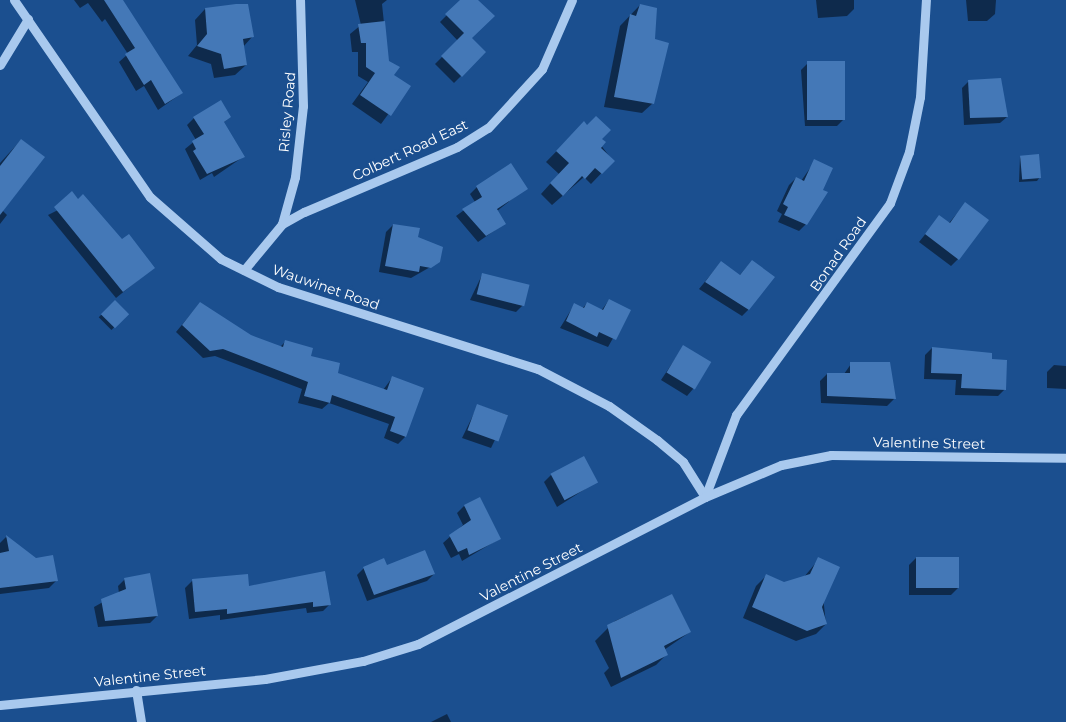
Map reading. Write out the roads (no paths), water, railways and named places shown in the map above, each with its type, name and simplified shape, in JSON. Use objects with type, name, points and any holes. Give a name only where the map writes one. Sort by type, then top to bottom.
[{"type":"street","name":"Wauwinet Road","points":[[14,0],[150,197],[221,258],[244,270],[362,315],[538,369],[608,406],[657,440],[683,462],[705,497]]},
{"type":"street","name":"Risley Road","points":[[282,224],[295,177],[303,106],[300,0]]},
{"type":"street","name":"Colbert Road East","points":[[244,270],[282,224],[457,147],[488,128],[542,70],[572,0]]},
{"type":"street","name":"Bonad Road","points":[[705,497],[736,415],[890,203],[908,152],[920,97],[926,0]]},
{"type":"street","points":[[0,65],[28,19]]},
{"type":"street","name":"Valentine Street","points":[[0,706],[136,690],[265,679],[363,661],[418,644],[705,497],[782,465],[831,455],[1066,458]]},
{"type":"street","points":[[136,690],[141,722]]}]
